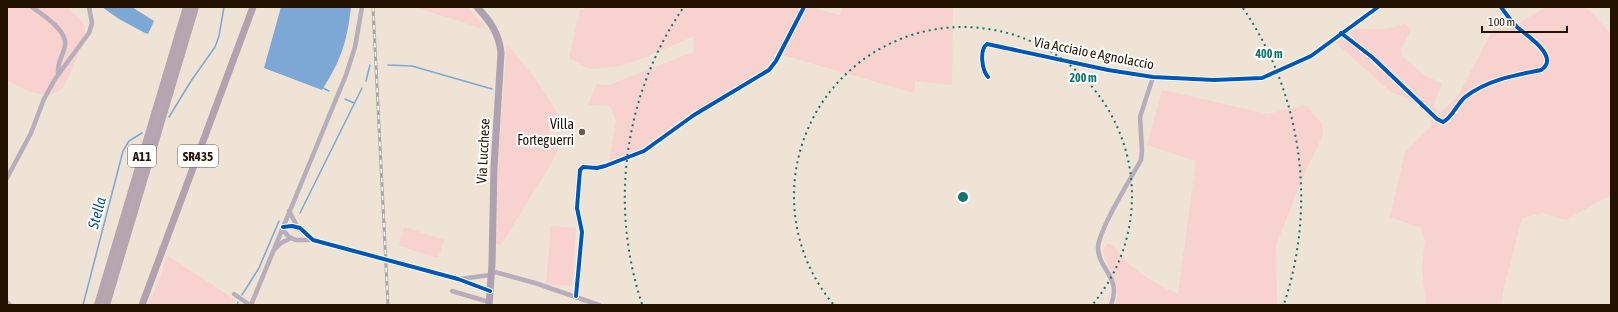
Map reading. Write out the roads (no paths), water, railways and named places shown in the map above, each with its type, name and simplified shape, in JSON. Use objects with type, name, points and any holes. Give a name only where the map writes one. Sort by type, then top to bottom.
[{"type":"highway","name":"A11","points":[[98,305],[187,7]]},
{"type":"highway","name":"A11","points":[[106,305],[195,7]]},
{"type":"main road","name":"SR435","points":[[142,305],[253,7]]},
{"type":"street","points":[[32,7],[49,20],[64,36],[65,44],[58,63],[58,73]]},
{"type":"street","points":[[7,178],[31,133],[44,99],[58,73],[89,33],[92,23],[90,7]]},
{"type":"street","points":[[234,294],[250,305],[350,67],[362,7]]},
{"type":"street","name":"Via Lucchese","points":[[477,7],[496,31],[500,41],[501,53],[494,167],[489,304]]},
{"type":"street","points":[[576,296],[582,232],[577,208],[580,170],[583,167],[597,168],[605,166],[644,151],[694,115],[769,70],[776,61],[804,7]]},
{"type":"street","name":"Via Acciaio e Agnolaccio","points":[[988,77],[984,70],[983,55],[984,46],[987,44],[1108,70],[1153,77],[1214,80],[1262,78],[1311,56],[1378,7]]},
{"type":"street","points":[[1341,33],[1372,57],[1436,119],[1443,122],[1447,120],[1466,96],[1494,81],[1541,70],[1546,64],[1546,57],[1536,42],[1518,27],[1501,7]]},
{"type":"street","name":"Via Acciaio e Agnolaccio","points":[[1111,305],[1114,295],[1114,285],[1100,256],[1099,241],[1141,160],[1142,151],[1140,117],[1153,77]]},
{"type":"street","points":[[289,211],[298,228],[313,240]]},
{"type":"street","points":[[282,228],[298,228]]},
{"type":"street","points":[[282,228],[291,238],[313,240],[375,257]]},
{"type":"street","points":[[272,252],[281,243],[291,238]]},
{"type":"street","points":[[393,262],[458,279],[490,291]]},
{"type":"street","points":[[458,279],[491,273],[535,283],[600,305]]},
{"type":"street","points":[[452,291],[489,304]]},
{"type":"street","points":[[7,302],[10,305]]},
{"type":"water","points":[[102,7],[132,7],[154,21],[148,34],[119,19]]},
{"type":"water","points":[[281,7],[351,7],[342,50],[334,69],[322,90],[264,68]]},
{"type":"waterway","name":"Stella","points":[[169,117],[191,81],[215,47],[219,36],[224,7]]},
{"type":"waterway","points":[[366,81],[370,65]]},
{"type":"waterway","points":[[388,65],[412,66],[492,89]]},
{"type":"waterway","points":[[323,88],[329,91]]},
{"type":"waterway","points":[[300,213],[362,88]]},
{"type":"waterway","points":[[345,99],[354,103]]},
{"type":"waterway","name":"Stella","points":[[83,305],[123,151],[129,141],[142,133]]},
{"type":"waterway","points":[[242,295],[259,268],[279,221]]},
{"type":"tunnel","points":[[375,257],[393,261]]},
{"type":"railway","points":[[373,7],[388,305]]},
{"type":"place","name":"Villa Forteguerri","points":[[582,132]]}]
